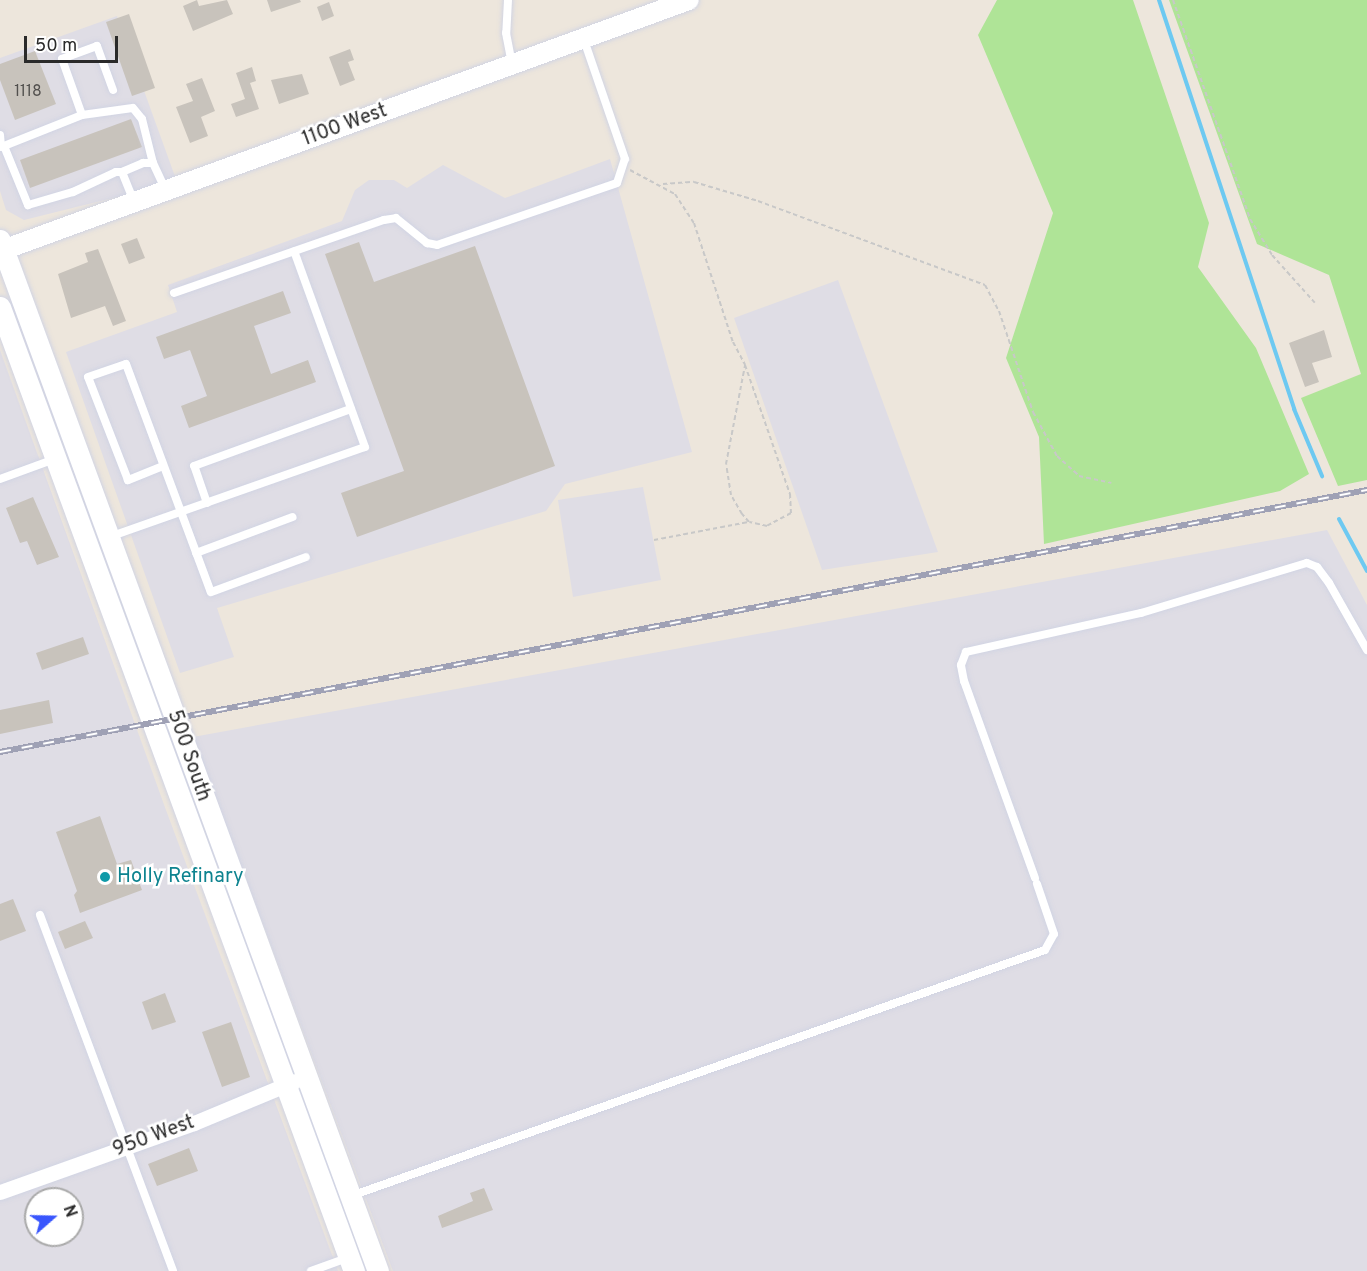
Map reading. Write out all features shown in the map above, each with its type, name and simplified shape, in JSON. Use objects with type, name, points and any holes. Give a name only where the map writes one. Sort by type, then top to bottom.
[{"type":"main road","name":"500 South","points":[[1,247],[110,537],[378,1271]]},
{"type":"main road","name":"500 South","points":[[0,307],[351,1264]]},
{"type":"street","name":"1100 West","points":[[1,247],[166,191],[689,0]]},
{"type":"street","name":"950 West","points":[[0,1192],[306,1077]]},
{"type":"lane","points":[[508,0],[506,33],[512,65]]},
{"type":"lane","points":[[174,293],[294,250],[396,218],[427,243],[437,245],[611,187],[625,168],[623,147],[584,39]]},
{"type":"lane","points":[[82,115],[62,59],[97,46],[113,90]]},
{"type":"lane","points":[[2,146],[82,115],[127,108],[136,111],[152,150],[153,163],[166,191]]},
{"type":"lane","points":[[0,135],[2,146],[28,205],[153,163]]},
{"type":"lane","points":[[123,172],[135,202]]},
{"type":"lane","points":[[110,537],[365,447],[294,250]]},
{"type":"lane","points":[[163,466],[128,480],[88,377],[126,364],[210,592],[306,557]]},
{"type":"lane","points":[[207,503],[194,466],[351,409]]},
{"type":"lane","points":[[0,479],[57,458]]},
{"type":"lane","points":[[196,553],[293,517]]},
{"type":"lane","points":[[350,1196],[1045,950],[1054,934],[964,681],[961,665],[966,652],[1141,613],[1307,563],[1317,567],[1329,583],[1367,650]]},
{"type":"lane","points":[[40,915],[173,1271]]},
{"type":"lane","points":[[311,1271],[351,1264]]},
{"type":"path","points":[[1173,0],[1250,219],[1272,255],[1315,303]]},
{"type":"path","points":[[625,168],[663,184],[675,194],[694,223],[733,342],[745,365],[790,494],[791,513],[767,526],[749,522],[654,540]]},
{"type":"path","points":[[663,184],[694,182],[758,201],[985,285],[993,296],[1033,412],[1057,456],[1079,476],[1111,483]]},
{"type":"path","points":[[745,365],[726,464],[731,495],[749,522]]},
{"type":"shaded area","points":[[117,16],[177,182],[24,220],[6,210],[0,191],[0,58]]},
{"type":"shaded area","points":[[610,159],[692,452],[565,484],[546,511],[217,608],[234,657],[180,673],[66,352],[177,312],[168,285],[342,221],[355,190],[369,180],[394,180],[407,188],[443,165],[505,198]]},
{"type":"shaded area","points":[[838,280],[938,552],[822,570],[734,318]]},
{"type":"shaded area","points":[[0,350],[166,810],[338,1271],[0,1271]]},
{"type":"shaded area","points":[[643,487],[661,580],[573,597],[558,500]]},
{"type":"shaded area","points":[[1327,530],[1367,605],[1367,1271],[393,1271],[193,737]]},
{"type":"green space","points":[[997,0],[1133,0],[1209,223],[1198,267],[1256,348],[1309,474],[1280,491],[1044,544],[1039,437],[1006,358],[1053,213],[978,35]]},
{"type":"green space","points":[[1169,0],[1367,0],[1367,480],[1338,486],[1301,398],[1361,374],[1329,275],[1257,244]]},
{"type":"building","points":[[197,0],[199,6],[227,0],[233,14],[193,31],[183,6]]},
{"type":"building","points":[[267,0],[300,0],[301,2],[271,12]]},
{"type":"building","points":[[329,2],[334,16],[322,21],[317,7]]},
{"type":"building","points":[[129,14],[155,88],[132,96],[106,22]]},
{"type":"building","points":[[350,49],[354,60],[348,62],[355,80],[340,86],[329,57]]},
{"type":"building","points":[[35,51],[56,104],[15,120],[0,80],[0,64]]},
{"type":"building","points":[[252,67],[256,81],[250,83],[259,109],[236,117],[231,104],[245,99],[236,73]]},
{"type":"building","points":[[302,74],[309,94],[279,104],[271,80]]},
{"type":"building","points":[[202,78],[215,111],[201,117],[208,136],[190,143],[176,107],[193,101],[186,84]]},
{"type":"building","points":[[131,119],[142,147],[30,188],[20,160]]},
{"type":"building","points":[[137,238],[145,258],[129,264],[121,244]]},
{"type":"building","points":[[359,242],[374,282],[475,246],[555,466],[357,537],[341,493],[404,471],[325,254]]},
{"type":"building","points":[[98,249],[126,321],[113,326],[105,306],[71,318],[58,274],[88,262],[85,253]]},
{"type":"building","points":[[283,291],[291,313],[254,326],[271,374],[308,360],[316,382],[189,428],[181,406],[207,396],[190,350],[164,359],[156,337]]},
{"type":"building","points":[[1324,330],[1332,357],[1312,363],[1319,382],[1305,387],[1289,343]]},
{"type":"building","points":[[33,497],[59,557],[37,565],[27,541],[20,543],[6,508]]},
{"type":"building","points":[[83,637],[89,654],[42,670],[36,653]]},
{"type":"building","points":[[49,700],[53,723],[0,734],[0,710]]},
{"type":"building","name":"Holly Refinary","points":[[100,816],[117,864],[131,860],[142,890],[80,913],[74,895],[77,891],[56,832]]},
{"type":"building","points":[[13,899],[26,931],[0,941],[0,904]]},
{"type":"building","points":[[85,921],[93,938],[65,949],[58,932]]},
{"type":"building","points":[[165,993],[176,1022],[152,1030],[142,1002]]},
{"type":"building","points":[[231,1022],[250,1077],[222,1087],[202,1032]]},
{"type":"building","points":[[189,1148],[198,1171],[157,1186],[148,1164]]},
{"type":"building","points":[[484,1188],[493,1210],[442,1228],[438,1216],[473,1201],[470,1193]]},
{"type":"waterway","points":[[1159,0],[1294,409],[1322,476]]},
{"type":"waterway","points":[[1339,519],[1367,571]]},
{"type":"railway","points":[[0,752],[1367,490]]},
{"type":"place","name":"Holly Refinary","points":[[105,877]]}]
